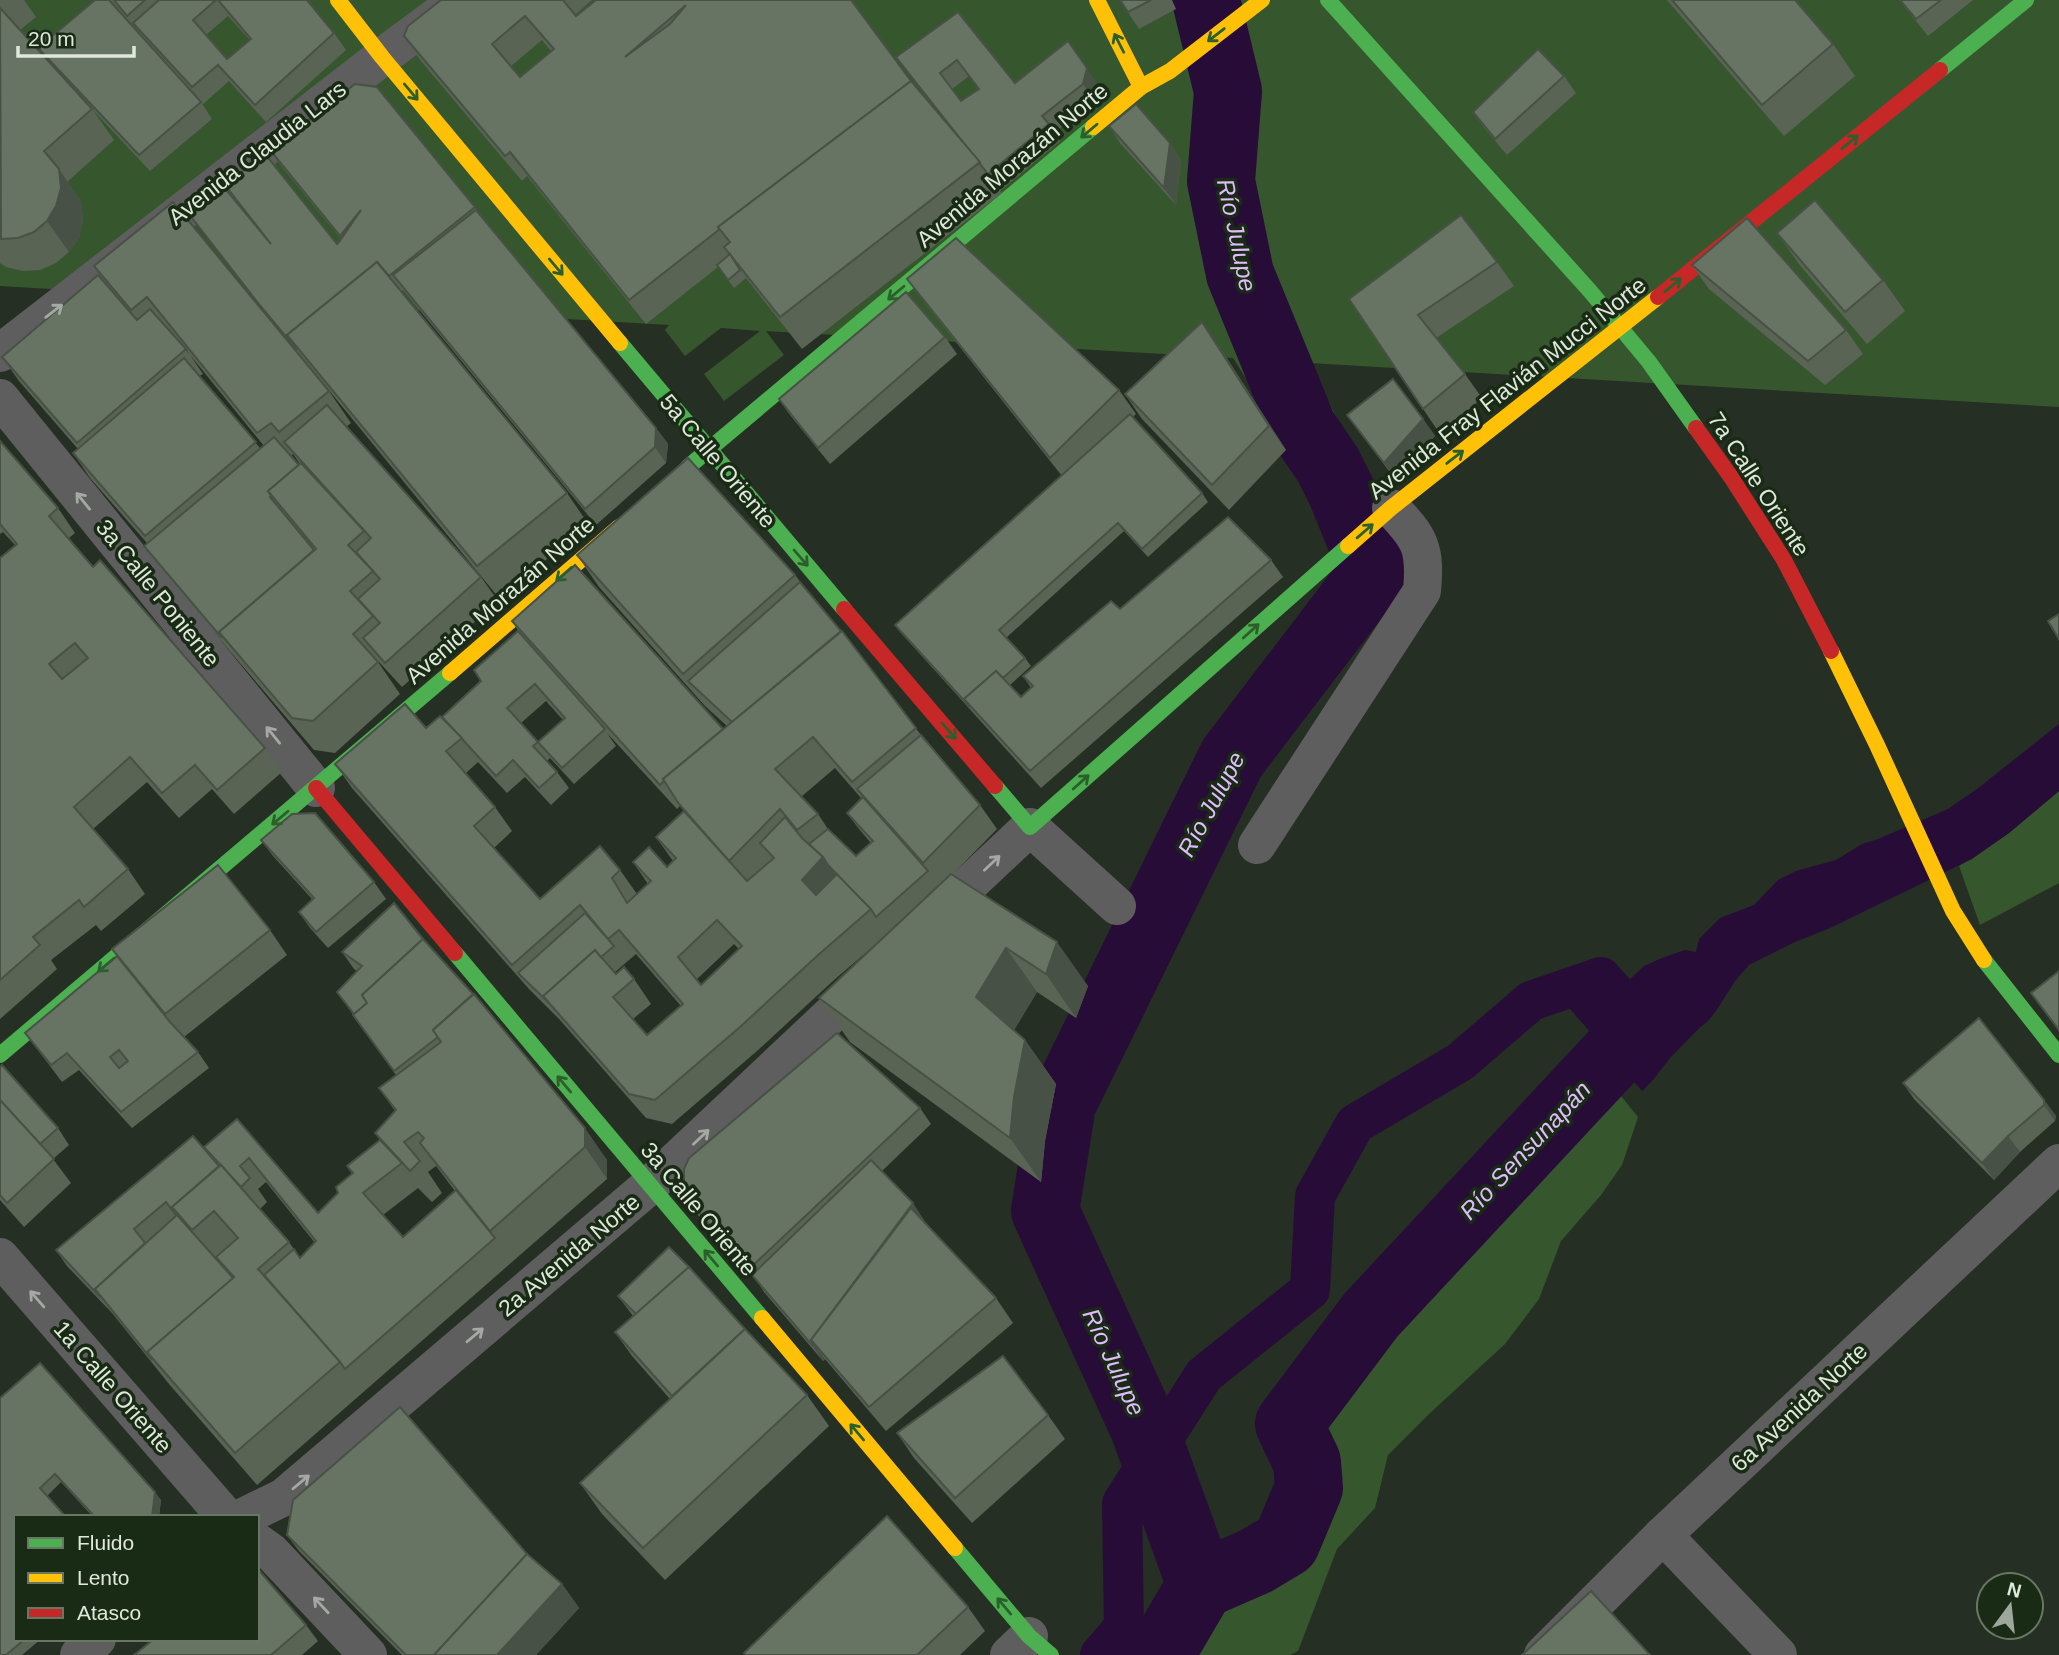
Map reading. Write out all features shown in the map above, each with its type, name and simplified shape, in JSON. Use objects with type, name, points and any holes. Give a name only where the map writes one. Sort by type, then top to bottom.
[{"type":"main road","name":"5a Calle Oriente","points":[[338,0],[382,57],[709,450],[1030,827]]},
{"type":"main road","points":[[1097,0],[1141,87]]},
{"type":"main road","name":"Avenida Morazán Norte","points":[[677,477],[1141,87],[1170,71],[1262,0]]},
{"type":"main road","name":"7a Calle Oriente","points":[[1328,0],[1590,291],[1649,362],[1731,477],[1784,560],[1883,757],[1953,911],[1983,958],[2059,1055]]},
{"type":"main road","name":"Avenida Fray Flavián Mucci Norte","points":[[1030,827],[1396,503],[1620,328],[2026,0]]},
{"type":"main road","name":"Avenida Morazán Norte","points":[[0,1055],[634,514]]},
{"type":"main road","name":"3a Calle Oriente","points":[[316,788],[649,1186],[1030,1649]]},
{"type":"street","name":"Avenida Claudia Lars","points":[[0,353],[459,0]]},
{"type":"street","name":"3a Calle Poniente","points":[[0,398],[316,788]]},
{"type":"street","points":[[1257,845],[1422,591],[1424,564],[1421,547],[1396,503]]},
{"type":"street","name":"5a Calle Oriente","points":[[1030,827],[1117,906]]},
{"type":"street","name":"2a Avenida Norte","points":[[247,1515],[284,1497],[649,1186],[1030,827]]},
{"type":"street","name":"6a Avenida Norte","points":[[1543,1655],[1663,1535],[2059,1163]]},
{"type":"street","name":"1a Calle Oriente","points":[[0,1257],[224,1515]]},
{"type":"street","points":[[1663,1535],[1778,1655]]},
{"type":"street","points":[[259,1543],[271,1552],[368,1655]]},
{"type":"street","points":[[79,1655],[95,1641]]},
{"type":"green space","points":[[0,0],[2059,0],[2059,407],[1310,363],[1349,443],[1364,494],[1333,516],[1233,358],[766,331],[784,355],[724,401],[704,374],[760,331],[721,328],[685,356],[665,330],[669,325],[0,286]]},
{"type":"green space","points":[[2059,791],[2059,883],[1980,925],[1959,866],[2009,833]]},
{"type":"green space","points":[[1621,1096],[1638,1117],[1622,1165],[1601,1195],[1561,1241],[1539,1299],[1505,1344],[1388,1455],[1375,1508],[1337,1549],[1298,1651],[1290,1655],[1180,1655],[1211,1608],[1241,1588],[1287,1571],[1318,1521],[1328,1470],[1325,1436],[1330,1404],[1384,1330],[1585,1097]]},
{"type":"shaded area","points":[[2059,724],[2059,791],[2009,833],[1972,859],[1749,965],[1716,1011],[1642,1091],[1563,1001],[1598,988],[1626,983],[1644,966],[1662,958],[1685,950],[1696,952],[1699,939],[1720,918],[1754,905],[1778,880],[1796,871],[1836,860],[1862,844],[1948,809]]},
{"type":"building","points":[[95,0],[109,0],[201,102],[139,155],[38,48]]},
{"type":"building","points":[[114,0],[145,0],[127,16]]},
{"type":"building","points":[[159,0],[216,0],[193,20],[227,59],[251,39],[218,0],[307,0],[334,33],[255,105],[218,65],[192,87],[133,23]]},
{"type":"building","points":[[441,0],[563,0],[576,16],[596,0],[851,0],[911,81],[718,227],[720,229],[629,300],[510,152],[505,156],[404,36],[408,26]],"holes":[[[686,5],[670,24],[625,57]],[[525,16],[554,49],[520,77],[492,44]]]},
{"type":"building","points":[[1120,0],[1151,0],[1128,12]]},
{"type":"building","points":[[1672,0],[1795,0],[1833,44],[1762,105]]},
{"type":"building","points":[[1900,0],[1941,0],[1916,19]]},
{"type":"building","points":[[0,8],[92,109],[44,151],[59,169],[61,188],[56,206],[47,221],[34,232],[18,238],[1,239]]},
{"type":"building","points":[[958,12],[1015,83],[1068,41],[1087,68],[1083,84],[1042,116],[1049,124],[988,174],[896,57]],"holes":[[[957,60],[979,89],[961,101],[940,73]]]},
{"type":"building","points":[[1538,49],[1564,76],[1495,139],[1473,112]]},
{"type":"building","points":[[911,81],[980,162],[780,317],[724,247],[730,242],[718,227]]},
{"type":"building","points":[[355,84],[377,87],[475,207],[389,276],[377,262],[287,335],[297,350],[189,214],[224,187],[271,244],[225,185],[265,154],[337,244],[361,210],[340,236],[270,150]]},
{"type":"building","points":[[1136,104],[1170,143],[1164,188],[1109,126]]},
{"type":"building","points":[[1815,200],[1883,280],[1845,312],[1777,233]]},
{"type":"building","points":[[173,202],[329,391],[279,432],[271,423],[257,433],[147,297],[131,310],[94,266]]},
{"type":"building","points":[[476,210],[656,428],[655,447],[585,509],[393,275]]},
{"type":"building","points":[[1461,215],[1497,262],[1418,315],[1465,374],[1423,409],[1349,299]]},
{"type":"building","points":[[1747,218],[1846,330],[1808,361],[1692,265]]},
{"type":"building","points":[[956,238],[1119,390],[1050,458],[907,279]]},
{"type":"building","points":[[730,254],[740,270],[728,280],[717,265]]},
{"type":"building","points":[[377,262],[567,493],[477,566],[287,335]]},
{"type":"building","points":[[98,275],[137,320],[150,309],[186,349],[77,443],[2,357]]},
{"type":"building","points":[[906,292],[945,337],[818,448],[779,399]]},
{"type":"building","points":[[1202,322],[1269,426],[1212,485],[1125,394]]},
{"type":"building","points":[[184,358],[256,442],[145,536],[73,453]]},
{"type":"building","points":[[1393,379],[1423,419],[1384,463],[1347,415]]},
{"type":"building","points":[[327,405],[481,577],[385,663],[363,638],[380,623],[358,599],[380,579],[356,552],[371,538],[284,442]]},
{"type":"building","points":[[1130,414],[1202,493],[1142,549],[1118,523],[999,630],[1025,658],[1003,678],[996,671],[964,699],[970,707],[895,625]]},
{"type":"building","points":[[274,437],[299,465],[268,491],[270,497],[314,550],[219,632],[221,637],[144,546]]},
{"type":"building","points":[[0,441],[58,508],[49,516],[93,567],[100,560],[265,748],[217,790],[195,765],[162,793],[130,757],[74,807],[128,869],[84,907],[79,900],[33,937],[40,945],[0,980],[0,558],[17,544],[0,524]],"holes":[[[75,643],[88,658],[62,679],[49,664]]]},
{"type":"building","points":[[688,458],[795,575],[683,674],[577,555]]},
{"type":"building","points":[[301,463],[364,531],[348,545],[373,571],[350,591],[373,616],[353,634],[378,662],[313,721],[292,718],[219,632],[316,549],[268,491]]},
{"type":"building","points":[[1228,517],[1271,560],[1030,771],[964,699],[996,671],[1021,697],[1033,686],[1023,676],[1111,601],[1120,609]]},
{"type":"building","points":[[575,565],[723,729],[663,779],[660,785],[512,621]]},
{"type":"building","points":[[800,582],[841,631],[732,722],[688,681]]},
{"type":"building","points":[[2059,614],[2059,639],[2048,621]]},
{"type":"building","points":[[518,631],[605,729],[562,768],[538,742],[533,746],[557,772],[539,788],[513,760],[496,776],[442,717],[481,681],[474,670]],"holes":[[[535,684],[565,718],[538,742],[507,708]]]},
{"type":"building","points":[[842,631],[916,728],[852,782],[813,737],[775,769],[818,814],[797,830],[780,809],[729,861],[679,804],[663,779]]},
{"type":"building","points":[[405,704],[426,728],[440,716],[462,738],[446,751],[495,807],[474,826],[540,899],[600,846],[620,870],[612,878],[627,903],[651,881],[633,862],[649,847],[667,867],[676,858],[656,837],[684,811],[747,881],[774,858],[760,843],[785,817],[802,838],[823,857],[802,880],[816,895],[837,874],[871,909],[655,1100],[629,1094],[543,996],[595,950],[616,974],[624,967],[634,979],[613,997],[647,1035],[683,1004],[619,930],[608,939],[580,905],[512,965],[335,764]],"holes":[[[717,920],[742,946],[701,985],[678,957]]]},
{"type":"building","points":[[921,735],[980,805],[923,863],[857,789]]},
{"type":"building","points":[[863,797],[928,871],[876,917],[809,844],[828,829],[856,856],[873,841],[847,813]]},
{"type":"building","points":[[315,813],[374,882],[316,932],[299,912],[314,898],[261,840],[292,814]]},
{"type":"building","points":[[218,865],[270,930],[165,1014],[112,949]]},
{"type":"building","points":[[951,874],[1057,942],[1046,974],[1006,948],[976,997],[1025,1040],[1014,1097],[1010,1138],[819,998]]},
{"type":"building","points":[[394,903],[423,939],[362,995],[367,1003],[354,1014],[337,992],[362,966],[342,952]]},
{"type":"building","points":[[585,913],[614,946],[601,957],[595,950],[543,996],[549,1003],[518,973]]},
{"type":"building","points":[[423,939],[473,994],[433,1030],[438,1037],[394,1071],[353,1015],[367,1003],[362,995]]},
{"type":"building","points":[[117,956],[198,1052],[121,1112],[67,1053],[51,1065],[25,1033]],"holes":[[[119,1050],[128,1061],[119,1068],[110,1057]]]},
{"type":"building","points":[[2059,971],[2059,1030],[2031,993]]},
{"type":"building","points":[[474,994],[585,1128],[585,1147],[490,1231],[420,1143],[424,1138],[418,1132],[404,1142],[420,1161],[410,1171],[375,1133],[396,1110],[379,1088],[441,1042],[433,1030]]},
{"type":"building","points":[[1979,1018],[2044,1100],[2044,1105],[1982,1163],[1903,1083]]},
{"type":"building","points":[[837,1033],[920,1108],[749,1269],[691,1204],[684,1184],[684,1169],[689,1158]]},
{"type":"building","points":[[2,1065],[58,1128],[40,1144],[0,1100]]},
{"type":"building","points":[[0,1100],[54,1159],[7,1203],[0,1195]]},
{"type":"building","points":[[237,1119],[318,1213],[338,1193],[336,1187],[353,1173],[347,1166],[380,1140],[402,1163],[363,1193],[403,1237],[456,1190],[495,1238],[345,1369],[264,1275],[294,1249],[300,1258],[316,1241],[249,1158],[240,1166],[250,1178],[241,1187],[204,1147]]},
{"type":"building","points":[[193,1136],[219,1166],[172,1207],[176,1215],[166,1202],[134,1229],[145,1243],[95,1289],[100,1297],[56,1250]]},
{"type":"building","points":[[871,1160],[913,1203],[811,1340],[812,1345],[752,1275]]},
{"type":"building","points":[[221,1165],[289,1242],[258,1269],[340,1362],[235,1453],[147,1352],[234,1277],[216,1257],[238,1238],[214,1211],[192,1230],[172,1207]]},
{"type":"building","points":[[911,1208],[996,1298],[869,1407],[811,1340]]},
{"type":"building","points":[[177,1215],[233,1278],[147,1352],[152,1360],[95,1289]]},
{"type":"building","points":[[669,1247],[689,1267],[636,1314],[618,1296]]},
{"type":"building","points":[[689,1267],[745,1329],[672,1396],[615,1332]]},
{"type":"building","points":[[745,1329],[807,1395],[643,1548],[580,1483]]},
{"type":"building","points":[[1003,1356],[1048,1415],[955,1498],[897,1433]]},
{"type":"building","points":[[40,1363],[155,1492],[152,1515],[93,1515],[55,1474],[40,1488],[64,1515],[14,1515],[14,1641],[23,1641],[6,1655],[0,1655],[0,1398]]},
{"type":"building","points":[[400,1407],[527,1554],[434,1655],[406,1655],[287,1535],[293,1500]]},
{"type":"building","points":[[887,1516],[968,1607],[917,1655],[744,1653]]},
{"type":"building","points":[[527,1554],[562,1584],[497,1655],[434,1655]]},
{"type":"building","points":[[259,1570],[306,1625],[271,1655],[134,1655],[152,1641],[259,1641]]},
{"type":"building","points":[[1591,1591],[1650,1655],[1522,1655]]},
{"type":"waterway","name":"Río Julupe","points":[[1201,1585],[1144,1428],[1045,1211],[1062,1104],[1232,758],[1374,572],[1341,491],[1328,465],[1303,428],[1240,274],[1221,181],[1228,91],[1206,0]]},
{"type":"waterway","points":[[1100,1655],[1124,1627],[1122,1503],[1204,1375],[1310,1290],[1315,1196],[1355,1124],[1460,1062],[1531,1001],[1601,977],[1643,1023]]},
{"type":"waterway","name":"Río Sensunapán","points":[[1160,1655],[1201,1585],[1256,1561],[1286,1543],[1309,1488],[1307,1462],[1289,1424],[1371,1315],[1643,1023],[1684,997]]},
{"type":"traffic: fast","points":[[1328,0],[1590,291],[1649,362],[1696,428]]},
{"type":"traffic: fast","points":[[1940,70],[2026,0]]},
{"type":"traffic: fast","points":[[688,467],[1093,127]]},
{"type":"traffic: fast","points":[[620,343],[844,609]]},
{"type":"traffic: fast","points":[[995,786],[1030,827],[1348,546]]},
{"type":"traffic: fast","points":[[0,1055],[450,673]]},
{"type":"traffic: fast","points":[[455,953],[762,1318]]},
{"type":"traffic: fast","points":[[1984,960],[2059,1055]]},
{"type":"traffic: fast","points":[[955,1548],[1029,1636],[1051,1655]]},
{"type":"traffic: slow","points":[[338,0],[382,57],[620,343]]},
{"type":"traffic: slow","points":[[1097,0],[1141,87]]},
{"type":"traffic: slow","points":[[1093,127],[1141,87],[1170,71],[1262,0]]},
{"type":"traffic: slow","points":[[1348,546],[1391,508],[1658,297]]},
{"type":"traffic: slow","points":[[450,673],[619,527]]},
{"type":"traffic: slow","points":[[1831,651],[1953,911],[1984,960]]},
{"type":"traffic: slow","points":[[762,1318],[955,1548]]},
{"type":"traffic: jam","points":[[1658,297],[1940,70]]},
{"type":"traffic: jam","points":[[1696,428],[1784,560],[1831,651]]},
{"type":"traffic: jam","points":[[844,609],[995,786]]},
{"type":"traffic: jam","points":[[316,788],[455,953]]}]
